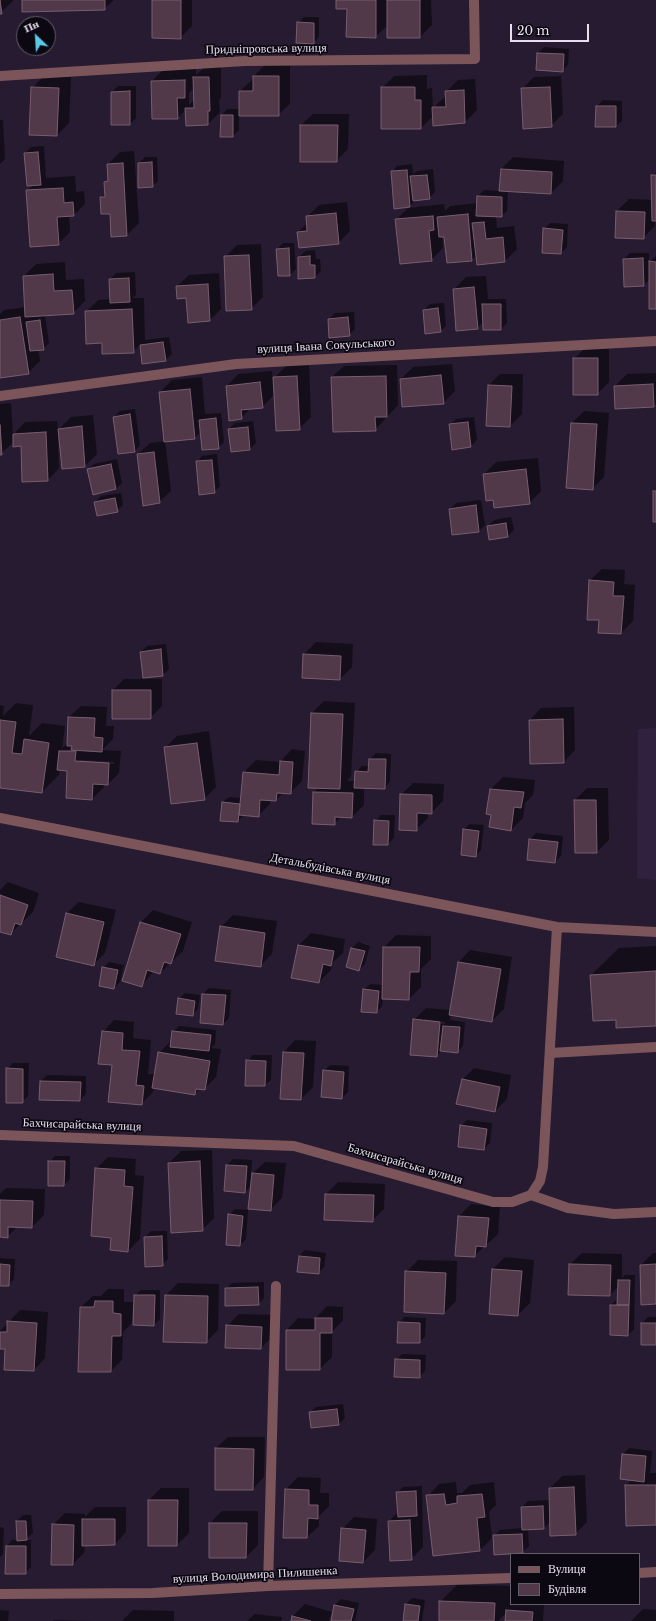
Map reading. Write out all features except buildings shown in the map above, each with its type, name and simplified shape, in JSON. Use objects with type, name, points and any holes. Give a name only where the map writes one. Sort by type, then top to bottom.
[{"type":"street","name":"Придніпровська вулиця","points":[[0,76],[245,61],[475,59],[474,0]]},
{"type":"street","name":"вулиця Івана Сокульського","points":[[0,396],[236,364],[656,341]]},
{"type":"street","name":"Детальбудівська вулиця","points":[[0,818],[557,927],[656,932]]},
{"type":"street","points":[[557,927],[543,1167],[540,1181],[531,1195],[568,1208],[614,1214],[656,1212]]},
{"type":"street","points":[[550,1053],[656,1047]]},
{"type":"street","name":"Бахчисарайська вулиця","points":[[0,1135],[294,1146],[493,1202],[512,1202],[531,1195]]},
{"type":"street","points":[[268,1586],[276,1286]]},
{"type":"street","points":[[640,1573],[656,1572]]},
{"type":"street","name":"вулиця Володимира Пилишенка","points":[[0,1594],[153,1593],[268,1586],[510,1578]]},
{"type":"shaded area","points":[[656,728],[656,880],[637,878],[638,729]]}]
